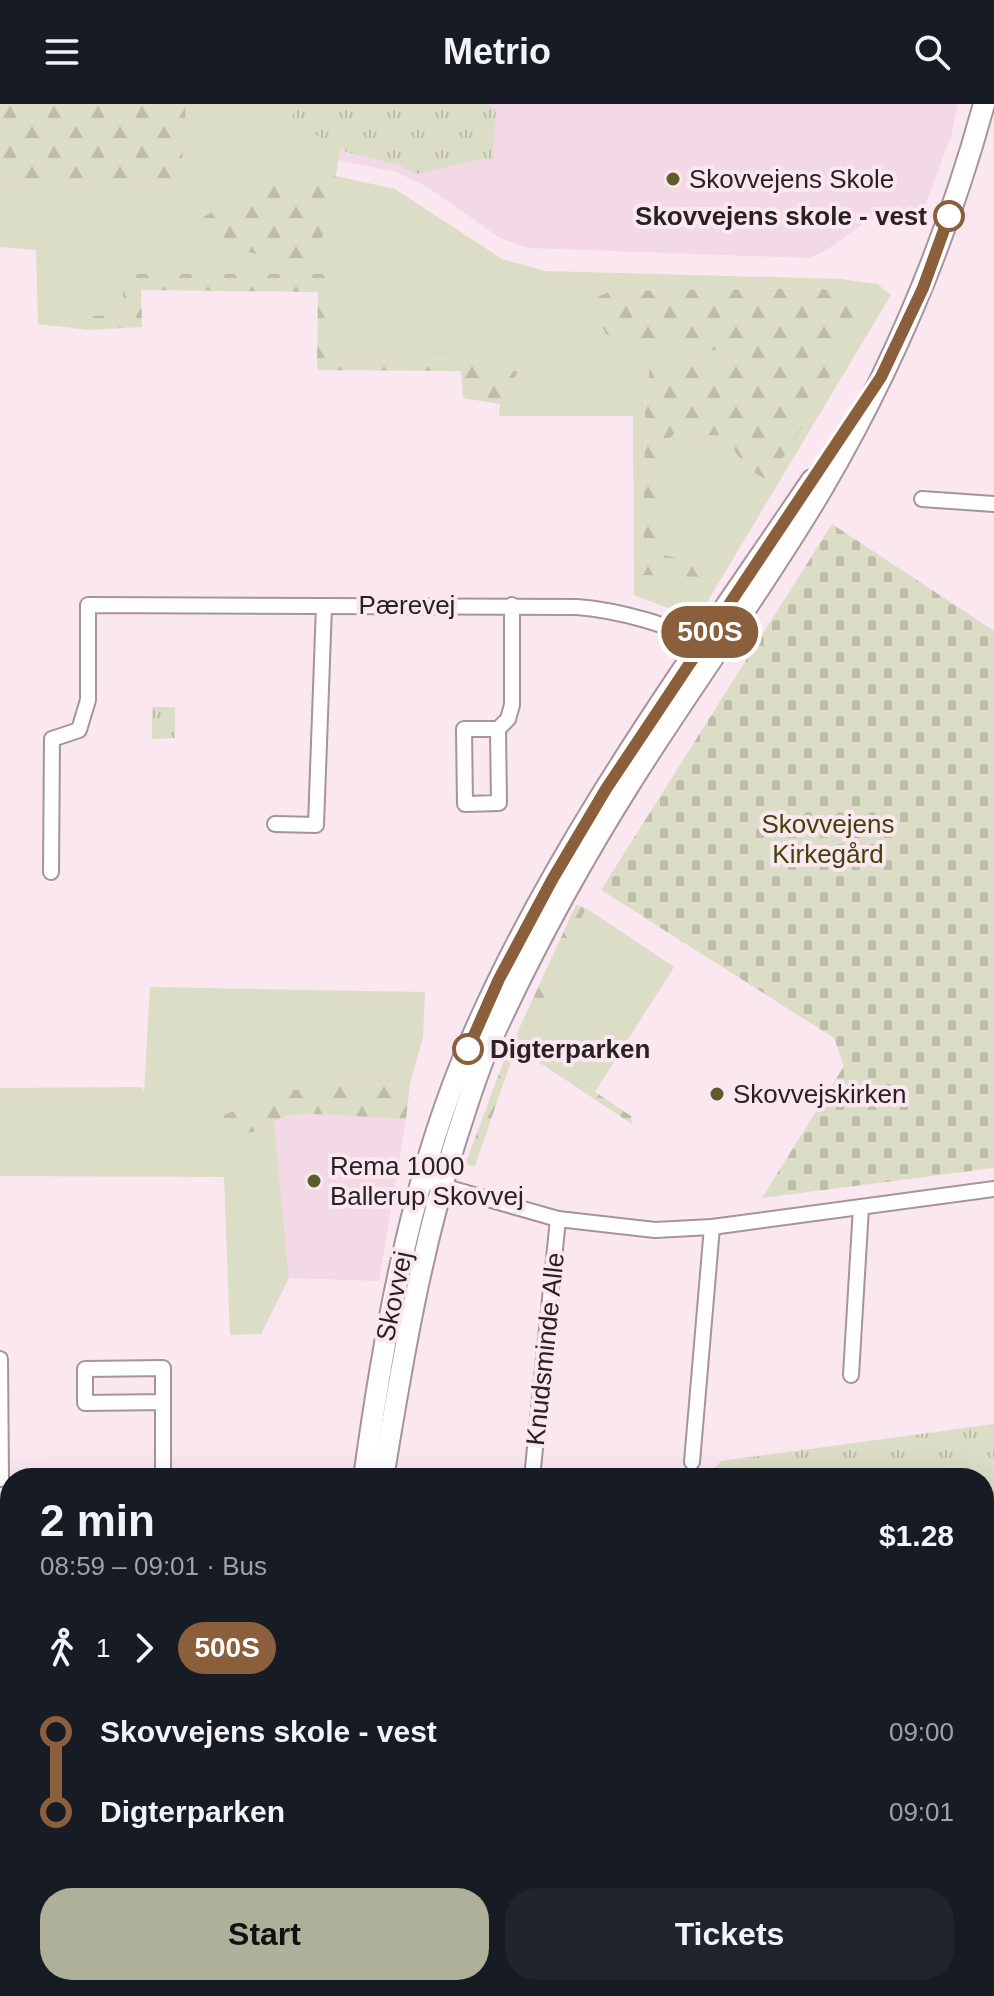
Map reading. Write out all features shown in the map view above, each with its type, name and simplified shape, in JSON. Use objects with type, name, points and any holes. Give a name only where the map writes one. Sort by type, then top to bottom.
[{"type":"street","name":"Skovvej","points":[[385,1468],[431,1184],[452,1087],[474,1033],[552,880],[606,789],[709,649],[881,377],[923,288],[959,189],[984,104]]},
{"type":"street","points":[[922,499],[994,504]]},
{"type":"street","name":"Pærevej","points":[[51,872],[52,739],[79,730],[88,700],[88,605],[512,605],[605,610],[650,622],[709,649]]},
{"type":"street","points":[[498,729],[499,803],[465,804],[464,729],[498,729],[508,719],[512,705],[512,605]]},
{"type":"street","points":[[275,824],[316,825],[324,606]]},
{"type":"street","name":"Skovvej","points":[[365,1468],[393,1289],[431,1184]]},
{"type":"street","points":[[431,1184],[558,1219],[655,1230],[712,1227],[994,1189]]},
{"type":"street","points":[[851,1375],[861,1207]]},
{"type":"street","name":"Knudsminde Alle","points":[[533,1468],[558,1219]]},
{"type":"street","points":[[692,1462],[712,1227]]},
{"type":"street","points":[[0,1359],[0,1479]]},
{"type":"street","points":[[163,1402],[85,1403],[85,1369],[163,1368],[163,1402],[163,1468]]},
{"type":"shaded area","name":"Skovvejens Skole","points":[[0,104],[958,104],[951,136],[922,214],[889,212],[870,219],[825,251],[809,258],[528,248],[500,238],[426,186],[396,172],[333,159],[0,232]]},
{"type":"shaded area","points":[[288,1115],[406,1119],[379,1281],[289,1278],[274,1122]]},
{"type":"green space","points":[[0,104],[186,104],[181,177],[161,183],[0,178]]},
{"type":"green space","points":[[186,104],[346,104],[336,176],[395,189],[502,259],[545,271],[841,279],[877,284],[891,295],[697,619],[634,595],[633,416],[499,416],[500,404],[518,372],[474,360],[332,358],[331,274],[122,274],[125,314],[93,316],[89,330],[38,324],[36,250],[0,247],[0,178],[161,183],[181,176]],"holes":[[[817,288],[846,293],[746,467],[725,436],[675,433],[664,444],[664,555],[643,575],[645,406],[650,367],[665,362],[736,358],[736,355],[597,298],[610,291]]]},
{"type":"green space","points":[[310,104],[487,104],[496,109],[493,160],[480,159],[417,174],[398,165],[347,152],[291,121],[294,111]]},
{"type":"green space","points":[[335,176],[316,268],[207,242],[204,217],[248,190]]},
{"type":"green space","points":[[121,274],[332,274],[332,358],[474,360],[518,372],[500,404],[463,398],[461,371],[317,370],[318,292],[141,290],[142,327],[89,330],[93,316],[125,314]]},
{"type":"green space","points":[[817,288],[846,293],[858,299],[832,372],[796,437],[768,481],[746,467],[724,436],[675,433],[664,444],[664,555],[705,565],[705,577],[643,575],[645,406],[650,367],[665,362],[735,358],[736,355],[628,342],[606,334],[599,321],[596,298],[610,291]]},
{"type":"green space","name":"Skovvejens Kirkegård","points":[[832,524],[994,631],[994,1168],[762,1198],[844,1066],[834,1038],[601,890]]},
{"type":"green space","points":[[152,707],[175,707],[175,738],[152,739]]},
{"type":"green space","points":[[576,905],[586,908],[523,1044],[631,1116],[632,1124],[516,1047],[475,1166],[465,1165],[502,1066]]},
{"type":"green space","points":[[586,908],[674,967],[595,1092],[523,1044]]},
{"type":"green space","points":[[150,987],[425,992],[423,1037],[410,1084],[334,1085],[252,1132],[274,1122],[289,1278],[261,1334],[230,1335],[224,1177],[0,1176],[0,1088],[142,1087],[144,1092]]},
{"type":"green space","points":[[410,1084],[406,1119],[288,1115],[252,1132],[223,1136],[216,1118],[287,1091],[334,1085]]},
{"type":"green space","points":[[994,1424],[994,1468],[715,1468],[721,1461]]},
{"type":"bus line","name":"500S","points":[[468,1049],[499,979],[606,789],[881,377],[923,288],[949,216]]},
{"type":"place","name":"Skovvejens Skole","points":[[673,179]]},
{"type":"place","name":"Skovvejens skole - vest","points":[[949,216]]},
{"type":"place","name":"Digterparken","points":[[468,1049]]},
{"type":"place","name":"Skovvejskirken","points":[[717,1094]]},
{"type":"place","name":"Rema 1000 Ballerup Skovvej","points":[[314,1181]]}]
